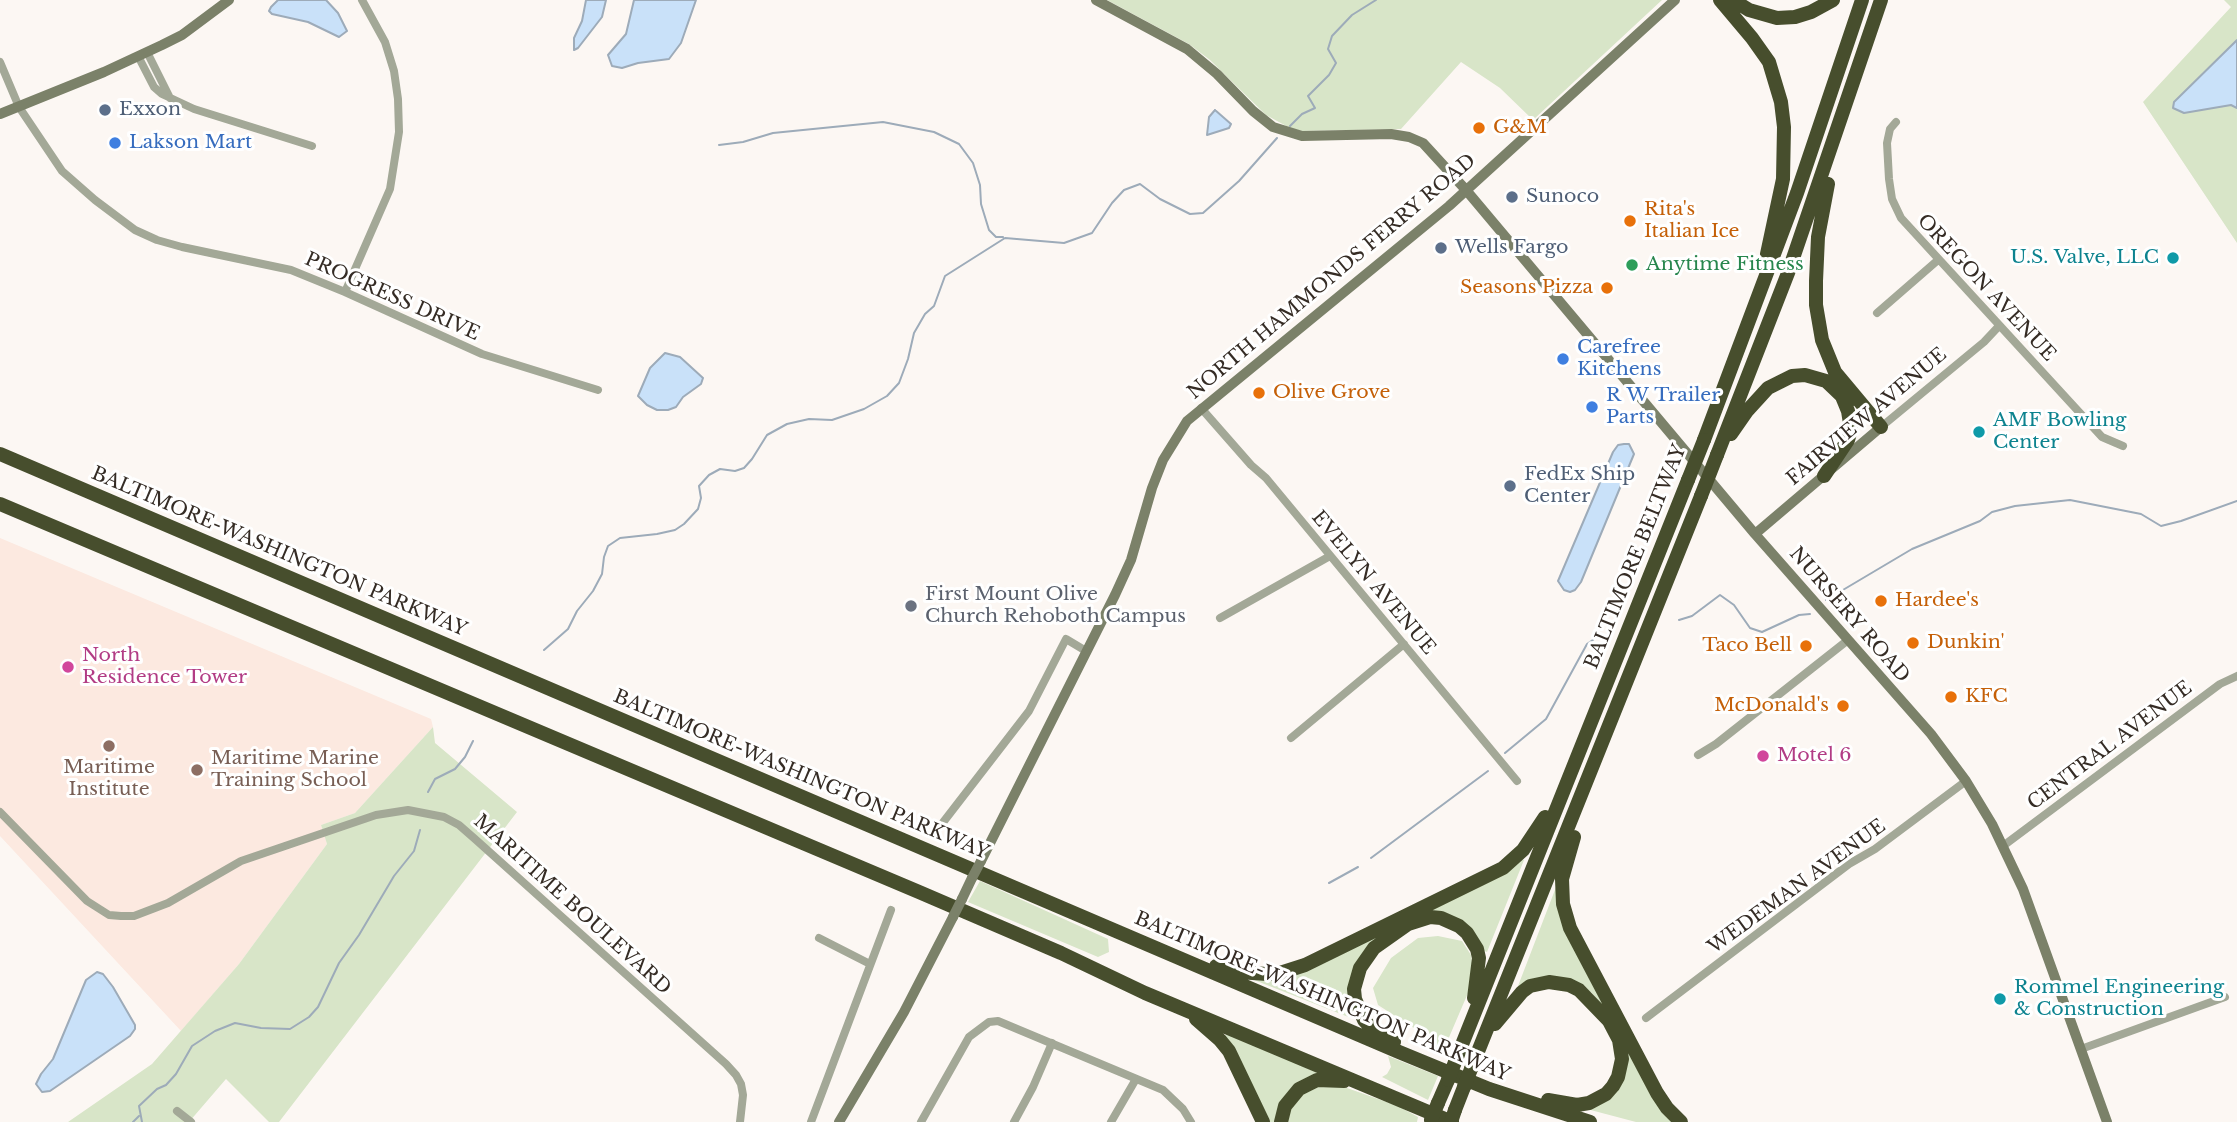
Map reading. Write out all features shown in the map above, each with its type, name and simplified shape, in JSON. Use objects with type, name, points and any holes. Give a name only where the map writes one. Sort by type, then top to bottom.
[{"type":"highway","points":[[1720,0],[1769,62],[1779,91],[1784,127],[1779,201],[1752,316]]},
{"type":"highway","points":[[1733,0],[1749,10],[1777,18],[1795,17],[1811,12],[1833,0]]},
{"type":"highway","name":"BALTIMORE BELTWAY","points":[[1431,1121],[1450,1066],[1467,1032],[1752,316],[1862,0]]},
{"type":"highway","name":"BALTIMORE BELTWAY","points":[[1451,1122],[1788,273],[1881,0]]},
{"type":"highway","points":[[1853,88],[1821,215],[1816,305],[1822,340],[1835,372],[1878,430]]},
{"type":"highway","points":[[1717,455],[1758,398],[1780,381],[1805,375],[1826,381],[1878,430]]},
{"type":"highway","points":[[1824,476],[1848,440],[1851,430],[1848,411],[1840,393]]},
{"type":"highway","points":[[0,444],[189,535]]},
{"type":"highway","name":"BALTIMORE-WASHINGTON PARKWAY","points":[[0,454],[1175,957],[1450,1066],[1489,1089],[1590,1122]]},
{"type":"highway","points":[[0,504],[919,892],[1061,953],[1189,1014],[1220,1040],[1235,1061],[1263,1122]]},
{"type":"highway","points":[[1620,696],[1588,801],[1569,850],[1562,879],[1563,904],[1574,937],[1644,1069],[1667,1108],[1681,1122]]},
{"type":"highway","points":[[1175,957],[1254,974],[1280,973],[1305,965],[1503,868],[1532,839],[1568,779]]},
{"type":"highway","points":[[1450,1066],[1382,1036],[1364,1020],[1355,999],[1354,989],[1360,968],[1374,948],[1408,924],[1430,917],[1450,921],[1467,933],[1477,949],[1479,970],[1467,1032]]},
{"type":"highway","points":[[1479,1049],[1514,999],[1530,986],[1549,982],[1569,985],[1591,1000],[1609,1021],[1622,1051],[1620,1069],[1613,1086],[1606,1094],[1589,1103],[1564,1104],[1489,1089]]},
{"type":"highway","points":[[1145,993],[1451,1122]]},
{"type":"highway","points":[[1281,1122],[1284,1106],[1291,1097],[1299,1089],[1317,1080],[1339,1080],[1367,1087]]},
{"type":"main road","points":[[0,114],[143,54],[181,35],[229,0]]},
{"type":"main road","name":"NURSERY ROAD","points":[[1096,0],[1187,49],[1217,74],[1252,111],[1273,127],[1302,136],[1391,134],[1409,137],[1423,143],[1466,190],[1755,534],[1931,734],[1966,781],[2003,846],[2032,912],[2107,1122]]},
{"type":"main road","name":"NORTH HAMMONDS FERRY ROAD","points":[[839,1122],[904,1012],[1131,560],[1152,488],[1175,438],[1200,408],[1378,265],[1466,190],[1675,0]]},
{"type":"main road","name":"FAIRVIEW AVENUE","points":[[1755,534],[1878,430]]},
{"type":"street","points":[[345,292],[390,189],[399,132],[394,71],[385,42],[362,0]]},
{"type":"street","points":[[143,54],[154,87],[170,98],[194,109],[312,146]]},
{"type":"street","name":"PROGRESS DRIVE","points":[[0,61],[19,107],[69,179],[135,230],[182,247],[291,270],[482,354],[598,390]]},
{"type":"street","name":"OREGON AVENUE","points":[[1896,122],[1887,143],[1892,199],[1901,219],[2102,437],[2123,446]]},
{"type":"street","points":[[1877,313],[1938,260]]},
{"type":"street","name":"FAIRVIEW AVENUE","points":[[1878,430],[1984,342],[1999,326]]},
{"type":"street","name":"EVELYN AVENUE","points":[[1200,408],[1266,478],[1517,781]]},
{"type":"street","points":[[1220,618],[1330,556]]},
{"type":"street","points":[[942,825],[1029,711],[1066,639],[1086,651]]},
{"type":"street","points":[[1698,755],[1716,744],[1848,640]]},
{"type":"street","points":[[1291,738],[1404,644]]},
{"type":"street","name":"CENTRAL AVENUE","points":[[2003,846],[2220,684],[2237,676]]},
{"type":"street","name":"WEDEMAN AVENUE","points":[[1646,1018],[1849,864],[1875,849],[1966,781]]},
{"type":"street","name":"MARITIME BOULEVARD","points":[[0,812],[87,901],[109,915],[121,916],[134,916],[168,903],[241,861],[376,815],[408,810],[444,817],[460,825],[736,1074],[743,1096],[740,1122]]},
{"type":"street","points":[[811,1122],[891,910]]},
{"type":"street","points":[[819,938],[870,964]]},
{"type":"street","points":[[2081,1049],[2225,997]]},
{"type":"street","points":[[921,1122],[969,1037],[989,1022],[998,1021],[1163,1090],[1183,1109],[1191,1122]]},
{"type":"street","points":[[1014,1122],[1052,1043]]},
{"type":"street","points":[[1111,1122],[1136,1079]]},
{"type":"street","points":[[177,1111],[191,1122]]},
{"type":"shaded area","name":"Maritime Marine Training School","points":[[0,538],[431,719],[433,727],[355,813],[321,825],[327,844],[239,964],[181,1031],[0,836]]},
{"type":"green space","points":[[1107,0],[1662,0],[1533,120],[1500,88],[1461,62],[1401,129],[1302,131],[1290,128],[1266,115],[1210,60],[1189,44]]},
{"type":"green space","points":[[2224,0],[2237,0],[2237,243],[2143,102],[2231,7]]},
{"type":"green space","points":[[433,727],[435,743],[517,812],[279,1122],[269,1122],[226,1079],[189,1122],[68,1122],[152,1064],[239,964],[327,844],[321,825],[355,813]]},
{"type":"green space","points":[[1521,859],[1524,860],[1487,952],[1482,950],[1470,928],[1415,915]]},
{"type":"green space","points":[[980,881],[1108,939],[1109,952],[1098,957],[968,902]]},
{"type":"green space","points":[[1558,882],[1607,1011],[1591,992],[1518,986]]},
{"type":"green space","points":[[1405,920],[1368,950],[1355,1016],[1351,1018],[1249,978],[1279,976]]},
{"type":"green space","points":[[1438,936],[1462,941],[1471,955],[1474,979],[1441,1056],[1431,1039],[1378,1005],[1373,988],[1391,958],[1418,938]]},
{"type":"green space","points":[[1229,1034],[1325,1076],[1310,1079],[1277,1122],[1267,1122],[1225,1035]]},
{"type":"green space","points":[[1625,1044],[1676,1122],[1636,1122],[1583,1108],[1600,1103]]},
{"type":"green space","points":[[1388,1056],[1438,1076],[1428,1100],[1382,1077],[1391,1067]]},
{"type":"green space","points":[[1330,1082],[1398,1106],[1418,1117],[1417,1122],[1284,1122],[1296,1094]]},
{"type":"water","points":[[278,0],[326,0],[338,13],[347,31],[339,37],[308,22],[272,14],[269,11]]},
{"type":"water","points":[[586,0],[606,0],[602,17],[574,50],[574,38],[582,21]]},
{"type":"water","points":[[634,0],[696,0],[681,43],[669,59],[622,68],[612,66],[608,55],[626,34]]},
{"type":"water","points":[[2237,40],[2237,108],[2231,105],[2184,113],[2173,108],[2174,102]]},
{"type":"water","points":[[1215,110],[1231,124],[1229,128],[1207,135],[1209,117]]},
{"type":"water","points":[[665,353],[680,357],[703,378],[701,384],[683,397],[676,407],[657,410],[638,396],[650,368]]},
{"type":"water","points":[[1629,444],[1634,454],[1581,582],[1575,590],[1564,590],[1558,581],[1613,452],[1618,445]]},
{"type":"water","points":[[97,972],[103,974],[113,987],[135,1029],[130,1036],[50,1091],[42,1092],[36,1084],[53,1059],[86,980]]},
{"type":"waterway","points":[[1290,126],[1302,114],[1315,108],[1308,96],[1329,75],[1336,63],[1328,49],[1332,36],[1352,15],[1376,0]]},
{"type":"waterway","points":[[719,145],[743,142],[773,133],[883,122],[934,132],[959,144],[973,163],[989,230],[996,237],[1003,237]]},
{"type":"waterway","points":[[544,650],[568,629],[577,611],[593,591],[602,574],[608,546],[620,538],[657,534],[675,530],[684,524],[698,509],[701,498],[699,486],[709,475],[720,469],[735,471],[744,468],[767,435],[787,424],[809,419],[832,420],[864,409],[887,396],[899,383],[914,333],[925,314],[934,306],[945,276],[1005,238],[1064,243],[1092,233],[1124,190],[1140,184],[1160,199],[1190,214],[1203,213],[1239,181],[1277,138]]},
{"type":"waterway","points":[[1826,600],[1912,549],[1980,521],[1992,512],[2015,506],[2070,500],[2141,514],[2161,526],[2237,501]]},
{"type":"waterway","points":[[1679,620],[1692,616],[1720,595],[1734,605],[1750,628],[1762,632],[1799,615],[1810,614]]},
{"type":"waterway","points":[[1505,753],[1546,719],[1587,644],[1600,635]]},
{"type":"waterway","points":[[428,792],[435,779],[455,769],[473,741]]},
{"type":"waterway","points":[[1371,858],[1488,771]]},
{"type":"waterway","points":[[142,1122],[139,1106],[176,1074],[192,1046],[215,1031],[235,1023],[261,1028],[290,1029],[309,1017],[318,1007],[339,963],[394,876],[414,851],[420,830]]},
{"type":"waterway","points":[[1329,883],[1358,867]]},
{"type":"waterway","points":[[133,1122],[139,1116]]},
{"type":"place","name":"Exxon","points":[[105,110]]},
{"type":"place","name":"G&M","points":[[1479,128]]},
{"type":"place","name":"Lakson Mart","points":[[115,143]]},
{"type":"place","name":"Sunoco","points":[[1512,197]]},
{"type":"place","name":"Rita's Italian Ice","points":[[1630,221]]},
{"type":"place","name":"Wells Fargo","points":[[1441,248]]},
{"type":"place","name":"U.S. Valve, LLC","points":[[2173,258]]},
{"type":"place","name":"Anytime Fitness","points":[[1632,265]]},
{"type":"place","name":"Seasons Pizza","points":[[1607,288]]},
{"type":"place","name":"Carefree Kitchens","points":[[1563,359]]},
{"type":"place","name":"Olive Grove","points":[[1259,393]]},
{"type":"place","name":"R W Trailer Parts","points":[[1592,407]]},
{"type":"place","name":"AMF Bowling Center","points":[[1979,432]]},
{"type":"place","name":"FedEx Ship Center","points":[[1510,486]]},
{"type":"place","name":"Hardee's","points":[[1881,601]]},
{"type":"place","name":"First Mount Olive Church Rehoboth Campus","points":[[911,606]]},
{"type":"place","name":"Dunkin'","points":[[1913,643]]},
{"type":"place","name":"Taco Bell","points":[[1806,646]]},
{"type":"place","name":"North Residence Tower","points":[[68,667]]},
{"type":"place","name":"KFC","points":[[1951,697]]},
{"type":"place","name":"McDonald's","points":[[1843,706]]},
{"type":"place","name":"Maritime Institute","points":[[109,746]]},
{"type":"place","name":"Motel 6","points":[[1763,756]]},
{"type":"place","name":"Maritime Marine Training School","points":[[197,770]]},
{"type":"place","name":"Rommel Engineering & Construction","points":[[2000,999]]}]
